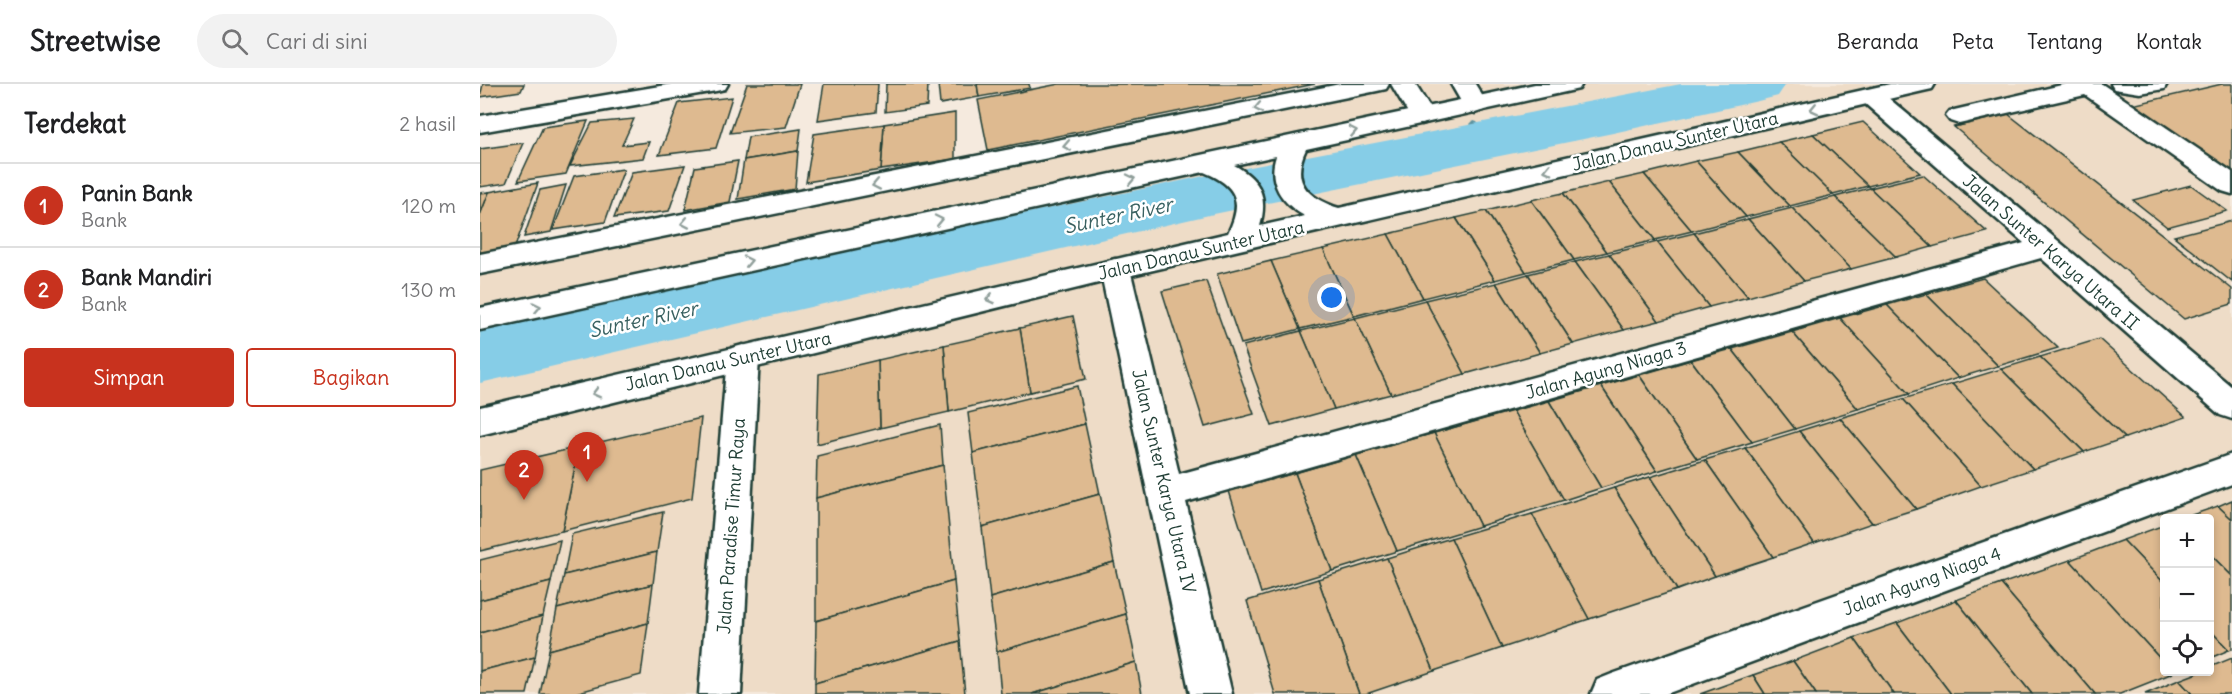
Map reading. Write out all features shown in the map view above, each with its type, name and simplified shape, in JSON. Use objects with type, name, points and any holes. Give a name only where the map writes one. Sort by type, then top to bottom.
[{"type":"street","points":[[480,124],[716,84]]},
{"type":"street","points":[[480,264],[1377,84]]},
{"type":"street","points":[[1403,84],[1422,116]]},
{"type":"street","points":[[480,319],[1291,153],[1422,116],[1469,94],[1570,84]]},
{"type":"street","name":"Jalan Danau Sunter Utara","points":[[480,421],[1115,269],[1923,84]]},
{"type":"street","points":[[2155,84],[2140,86],[2124,84],[2119,93],[2121,100],[2232,177]]},
{"type":"street","points":[[1959,116],[2088,85],[2232,186]]},
{"type":"street","name":"Jalan Sunter Karya Utara II","points":[[1871,96],[2045,247],[2228,399]]},
{"type":"street","points":[[1291,153],[1285,178],[1293,194],[1306,205],[1339,218]]},
{"type":"street","points":[[1220,168],[1245,187],[1250,198],[1251,212],[1239,241]]},
{"type":"street","name":"Jalan Agung Niaga 3","points":[[1167,492],[2045,247]]},
{"type":"street","name":"Jalan Sunter Karya Utara IV","points":[[1115,269],[1211,694]]},
{"type":"street","name":"Jalan Paradise Timur Raya","points":[[720,694],[743,357]]},
{"type":"street","name":"Jalan Agung Niaga 4","points":[[1612,694],[2232,468]]},
{"type":"shaded area","points":[[1358,84],[2232,84],[2232,694],[480,694],[480,263]]},
{"type":"building","points":[[483,84],[524,84],[521,91],[480,97]]},
{"type":"building","points":[[747,84],[800,84],[786,127],[730,133]]},
{"type":"building","points":[[824,84],[878,84],[876,112],[818,120]]},
{"type":"building","points":[[886,84],[928,84],[927,106],[885,112]]},
{"type":"building","points":[[938,84],[977,84],[979,97],[940,104]]},
{"type":"building","points":[[977,84],[1029,84],[1030,88],[979,97]]},
{"type":"building","points":[[1059,84],[1315,84],[988,150],[978,100]]},
{"type":"building","points":[[2222,84],[2232,84],[2232,174],[2132,105]]},
{"type":"building","points":[[732,97],[716,148],[659,155],[679,103]]},
{"type":"building","points":[[955,113],[955,159],[881,170],[884,124]]},
{"type":"building","points":[[2008,114],[2232,289],[2232,304],[2184,319],[1954,127]]},
{"type":"building","points":[[634,119],[622,145],[649,142],[643,158],[570,166],[592,123]]},
{"type":"building","points":[[588,121],[566,174],[518,181],[543,127]]},
{"type":"building","points":[[1863,122],[1920,173],[1868,186],[1813,134]]},
{"type":"building","points":[[884,124],[881,170],[806,182],[814,134]]},
{"type":"building","points":[[801,129],[798,151],[744,160],[748,137]]},
{"type":"building","points":[[1813,134],[1868,186],[1833,195],[1779,142]]},
{"type":"building","points":[[1779,142],[1833,195],[1790,206],[1738,152]]},
{"type":"building","points":[[523,143],[506,183],[480,187],[480,149]]},
{"type":"building","points":[[798,151],[795,189],[738,199],[744,160]]},
{"type":"building","points":[[1738,152],[1790,206],[1746,217],[1696,161]]},
{"type":"building","points":[[738,161],[730,202],[685,210],[695,167]]},
{"type":"building","points":[[1696,161],[1746,217],[1692,231],[1644,174]]},
{"type":"building","points":[[685,165],[669,211],[614,218],[632,172]]},
{"type":"building","points":[[624,169],[605,222],[553,230],[574,176]]},
{"type":"building","points":[[1644,174],[1692,231],[1655,240],[1609,182]]},
{"type":"building","points":[[1923,175],[1987,232],[1932,247],[1870,188]]},
{"type":"building","points":[[1609,182],[1655,240],[1607,252],[1563,193]]},
{"type":"building","points":[[538,183],[515,247],[480,253],[480,215],[489,192]]},
{"type":"building","points":[[566,185],[551,232],[524,237],[540,190]]},
{"type":"building","points":[[2191,185],[2227,211],[2167,227],[2133,200]]},
{"type":"building","points":[[1870,188],[1932,247],[1896,257],[1835,197]]},
{"type":"building","points":[[489,192],[480,215],[480,193]]},
{"type":"building","points":[[1563,193],[1607,252],[1574,260],[1531,200]]},
{"type":"building","points":[[1835,197],[1896,257],[1851,269],[1792,208]]},
{"type":"building","points":[[1531,200],[1574,260],[1526,272],[1486,211]]},
{"type":"building","points":[[1792,208],[1851,269],[1804,281],[1748,219]]},
{"type":"building","points":[[1486,211],[1526,272],[1495,280],[1456,218]]},
{"type":"building","points":[[1456,218],[1495,280],[1423,298],[1388,234]]},
{"type":"building","points":[[1748,219],[1804,281],[1748,297],[1694,233]]},
{"type":"building","points":[[2232,221],[2232,282],[2174,236]]},
{"type":"building","points":[[1694,233],[1748,297],[1709,307],[1657,242]]},
{"type":"building","points":[[1388,234],[1423,298],[1354,316],[1323,249]]},
{"type":"building","points":[[1657,242],[1709,307],[1659,321],[1609,254]]},
{"type":"building","points":[[1323,249],[1354,316],[1300,329],[1271,261]]},
{"type":"building","points":[[1609,254],[1659,321],[1624,330],[1575,262]]},
{"type":"building","points":[[1271,261],[1300,329],[1241,344],[1217,274]]},
{"type":"building","points":[[1575,262],[1624,330],[1573,344],[1528,274]]},
{"type":"building","points":[[1528,274],[1573,344],[1540,353],[1496,283]]},
{"type":"building","points":[[1983,278],[2058,348],[1998,366],[1926,294]]},
{"type":"building","points":[[1206,281],[1254,414],[1205,427],[1162,291]]},
{"type":"building","points":[[1496,283],[1540,353],[1465,374],[1425,300]]},
{"type":"building","points":[[1926,294],[1998,366],[1958,378],[1887,305]]},
{"type":"building","points":[[1425,300],[1465,374],[1391,394],[1355,318]]},
{"type":"building","points":[[1887,305],[1958,378],[1909,394],[1840,318]]},
{"type":"building","points":[[1073,316],[1086,379],[1030,392],[1020,328]]},
{"type":"building","points":[[1355,318],[1391,394],[1334,409],[1301,331]]},
{"type":"building","points":[[1840,318],[1909,394],[1858,409],[1792,332]]},
{"type":"building","points":[[1020,328],[1030,392],[949,412],[944,345]]},
{"type":"building","points":[[1301,331],[1334,409],[1272,426],[1243,346]]},
{"type":"building","points":[[1792,332],[1858,409],[1795,429],[1732,349]]},
{"type":"building","points":[[2099,339],[2186,417],[2125,438],[2040,357]]},
{"type":"building","points":[[944,345],[949,412],[880,428],[878,360]]},
{"type":"building","points":[[1732,349],[1795,429],[1752,442],[1691,360]]},
{"type":"building","points":[[2040,357],[2125,438],[2084,452],[2001,369]]},
{"type":"building","points":[[878,360],[880,428],[817,444],[819,374]]},
{"type":"building","points":[[1691,360],[1752,442],[1697,459],[1639,375]]},
{"type":"building","points":[[2001,369],[2084,452],[2033,469],[1952,384]]},
{"type":"building","points":[[1639,375],[1697,459],[1657,471],[1601,386]]},
{"type":"building","points":[[1952,384],[2033,469],[1981,486],[1903,399]]},
{"type":"building","points":[[1077,386],[1085,424],[973,453],[968,413]]},
{"type":"building","points":[[1601,386],[1657,471],[1601,488],[1549,401]]},
{"type":"building","points":[[1903,399],[1981,486],[1916,509],[1840,418]]},
{"type":"building","points":[[1549,401],[1601,488],[1564,500],[1513,411]]},
{"type":"building","points":[[1513,411],[1564,500],[1480,526],[1434,433]]},
{"type":"building","points":[[701,418],[692,498],[562,531],[579,447]]},
{"type":"building","points":[[1840,418],[1916,509],[1872,523],[1799,431]]},
{"type":"building","points":[[1085,424],[1100,494],[982,527],[973,453]]},
{"type":"building","points":[[940,425],[943,465],[816,498],[817,456]]},
{"type":"building","points":[[1799,431],[1872,523],[1814,543],[1745,448]]},
{"type":"building","points":[[1434,433],[1480,526],[1397,551],[1356,455]]},
{"type":"building","points":[[579,447],[562,531],[480,551],[480,470]]},
{"type":"building","points":[[1745,448],[1814,543],[1773,557],[1705,460]]},
{"type":"building","points":[[1356,455],[1397,551],[1332,571],[1295,473]]},
{"type":"building","points":[[1705,460],[1773,557],[1715,576],[1650,477]]},
{"type":"building","points":[[943,465],[954,581],[816,621],[816,498]]},
{"type":"building","points":[[1295,473],[1332,571],[1261,593],[1229,491]]},
{"type":"building","points":[[1650,477],[1715,576],[1677,590],[1614,488]]},
{"type":"building","points":[[1614,488],[1677,590],[1589,619],[1532,514]]},
{"type":"building","points":[[1100,494],[1114,562],[990,598],[982,527]]},
{"type":"building","points":[[2232,500],[2232,519],[2218,506]]},
{"type":"building","points":[[2218,506],[2232,519],[2232,576],[2214,558],[2214,514],[2195,514]]},
{"type":"building","points":[[663,512],[657,552],[564,575],[572,534]]},
{"type":"building","points":[[1532,514],[1589,619],[1502,648],[1451,538]]},
{"type":"building","points":[[2160,526],[2160,579],[2123,540]]},
{"type":"building","points":[[1451,538],[1502,648],[1434,671],[1387,558]]},
{"type":"building","points":[[560,540],[551,582],[480,600],[480,560]]},
{"type":"building","points":[[2123,540],[2160,579],[2160,659],[2070,560]]},
{"type":"building","points":[[657,552],[653,584],[557,609],[564,575]]},
{"type":"building","points":[[1387,558],[1434,671],[1366,694],[1359,694],[1318,579]]},
{"type":"building","points":[[2214,558],[2232,576],[2232,649],[2229,650],[2214,634]]},
{"type":"building","points":[[2070,560],[2160,659],[2160,676],[2165,676],[2120,694],[2095,694],[2001,584]]},
{"type":"building","points":[[1114,562],[1126,614],[997,652],[990,598]]},
{"type":"building","points":[[1318,579],[1359,694],[1275,694],[1247,601]]},
{"type":"building","points":[[954,581],[960,641],[815,683],[816,621]]},
{"type":"building","points":[[551,582],[543,616],[480,633],[480,600]]},
{"type":"building","points":[[653,584],[648,623],[549,650],[557,609]]},
{"type":"building","points":[[2001,584],[2095,694],[2032,694],[1956,600]]},
{"type":"building","points":[[1956,600],[2032,694],[1951,694],[1897,623]]},
{"type":"building","points":[[1126,614],[1136,662],[1032,694],[1001,694],[997,652]]},
{"type":"building","points":[[543,616],[535,657],[480,671],[480,633]]},
{"type":"building","points":[[648,623],[641,675],[572,694],[540,694],[549,650]]},
{"type":"building","points":[[1897,623],[1951,694],[1894,694],[1854,638]]},
{"type":"building","points":[[2214,634],[2229,650],[2214,656]]},
{"type":"building","points":[[1854,638],[1894,694],[1816,694],[1793,661]]},
{"type":"building","points":[[960,641],[965,694],[815,694],[815,683]]},
{"type":"building","points":[[535,657],[527,694],[480,694],[480,671]]},
{"type":"building","points":[[2232,658],[2232,694],[2192,694],[2179,680],[2190,676],[2214,676],[2214,665]]},
{"type":"building","points":[[1793,661],[1816,694],[1765,694],[1753,675]]},
{"type":"building","points":[[1136,662],[1142,694],[1032,694]]},
{"type":"building","points":[[1753,675],[1765,694],[1700,694]]},
{"type":"building","points":[[2179,680],[2192,694],[2145,694]]},
{"type":"waterway","name":"Sunter River","points":[[480,355],[1209,195],[1613,116],[1758,84]]},
{"type":"waterway","points":[[1474,124],[1487,141]]},
{"type":"place","name":"Panin Bank","points":[[587,482]]},
{"type":"place","name":"Bank Mandiri","points":[[524,500]]}]
